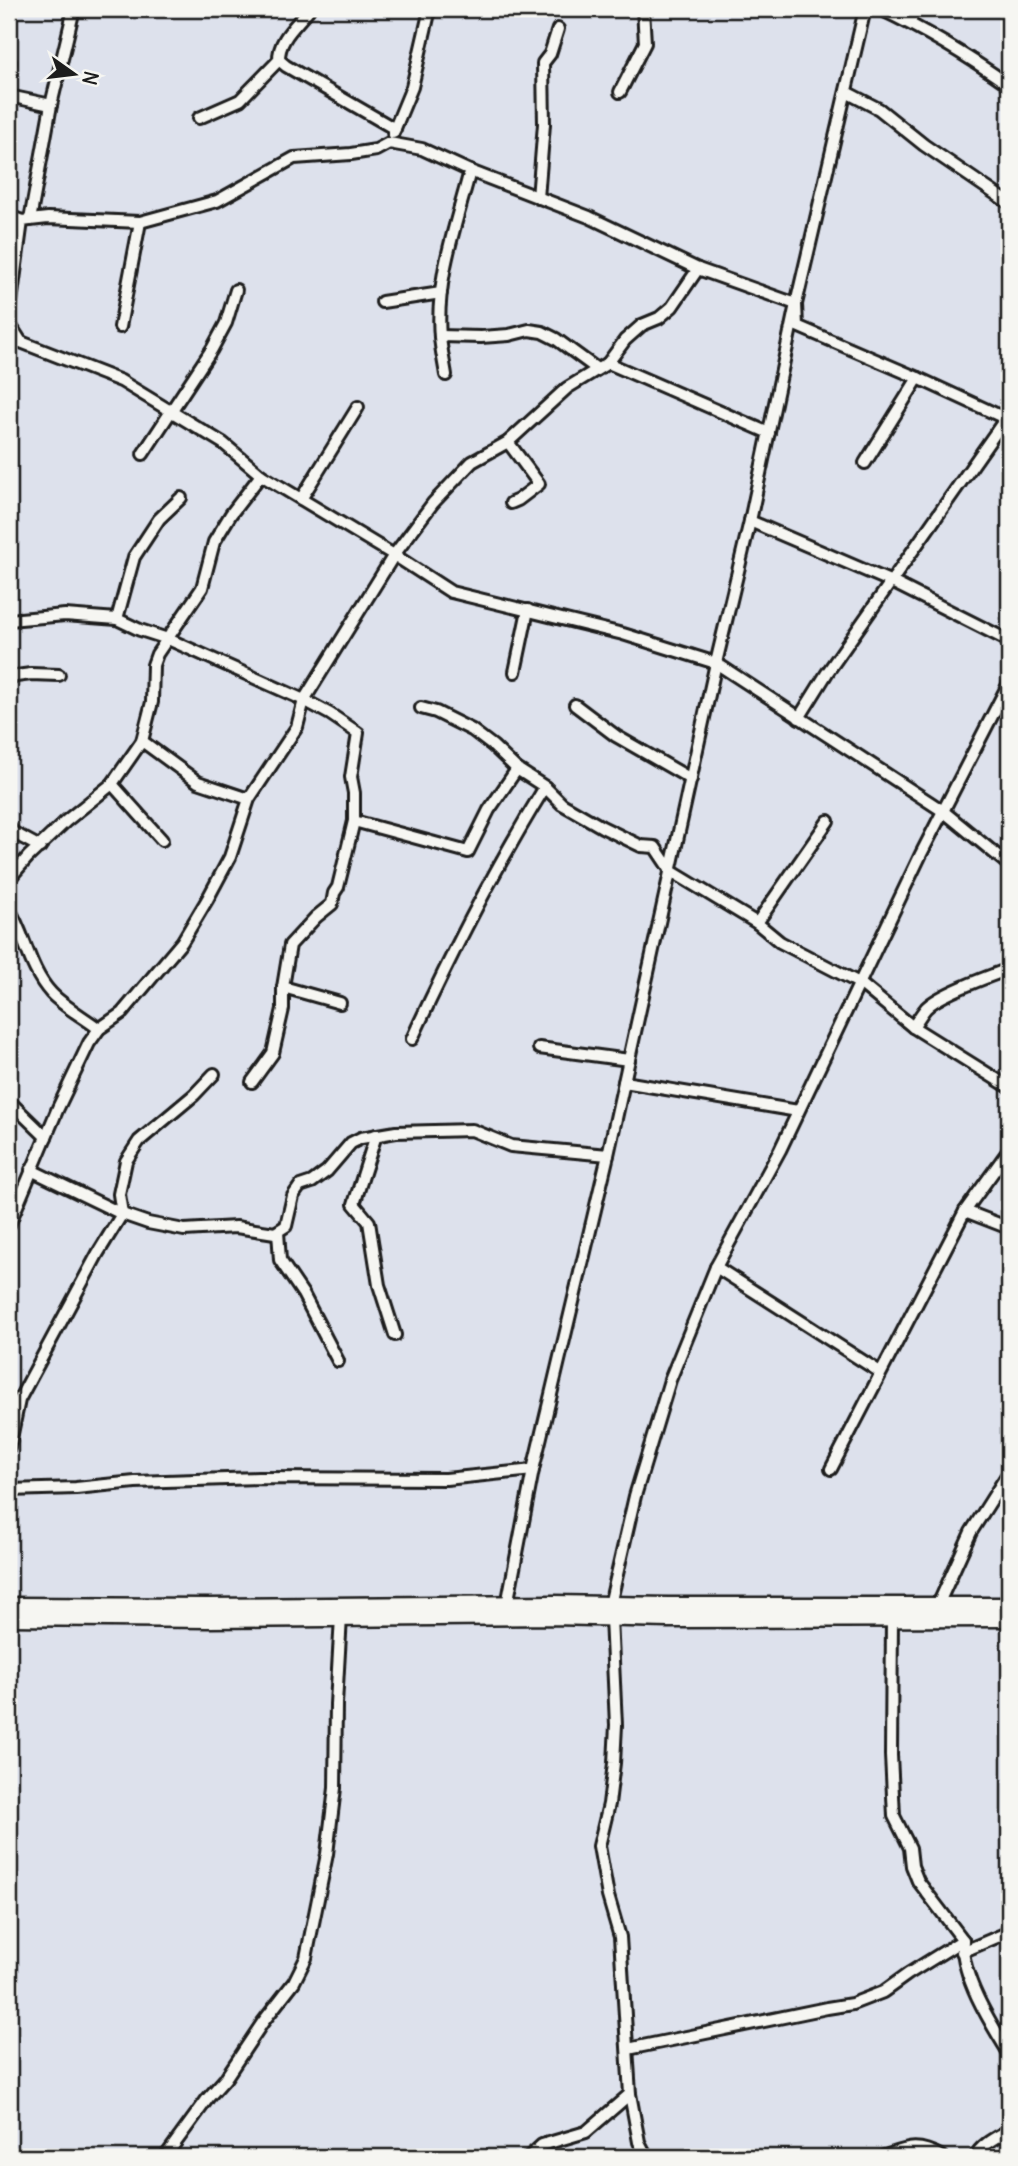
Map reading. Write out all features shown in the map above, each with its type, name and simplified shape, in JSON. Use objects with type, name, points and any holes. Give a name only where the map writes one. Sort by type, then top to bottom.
[{"type":"street","points":[[9,317],[26,220],[74,9]]},
{"type":"street","points":[[199,118],[240,100],[279,60],[281,43],[309,9]]},
{"type":"street","points":[[9,216],[26,220],[48,218],[140,222],[217,201],[294,158],[376,150],[389,143],[412,87],[430,9]]},
{"type":"street","points":[[620,92],[645,43],[643,9]]},
{"type":"street","points":[[507,1605],[533,1470],[608,1155],[796,304],[865,9]]},
{"type":"street","points":[[880,9],[910,23],[1009,85]]},
{"type":"street","points":[[910,23],[914,9]]},
{"type":"street","points":[[538,198],[544,124],[543,63],[550,54],[558,29]]},
{"type":"street","points":[[279,60],[395,130]]},
{"type":"street","points":[[846,92],[878,109],[924,145],[1009,203]]},
{"type":"street","points":[[9,96],[51,105]]},
{"type":"street","points":[[389,143],[422,149],[470,171],[589,217],[698,269],[796,304]]},
{"type":"street","points":[[446,375],[440,336],[441,293],[448,254],[470,171]]},
{"type":"street","points":[[120,327],[140,222]]},
{"type":"street","points":[[9,1226],[31,1170],[89,1043],[99,1029],[122,1013],[182,942],[230,857],[249,799],[297,727],[304,699],[394,555],[433,503],[472,462],[508,442],[567,388],[608,363],[625,340],[642,325],[659,318],[672,307],[698,269]]},
{"type":"street","points":[[143,454],[212,349],[226,323],[236,290]]},
{"type":"street","points":[[382,302],[441,293]]},
{"type":"street","points":[[796,304],[797,326],[1008,418],[827,673],[799,718]]},
{"type":"street","points":[[9,323],[15,341],[121,382],[170,410],[223,443],[261,475],[452,592],[623,634],[716,663],[943,811],[1009,865]]},
{"type":"street","points":[[440,336],[481,337],[529,330],[542,332],[597,369]]},
{"type":"street","points":[[608,363],[769,433]]},
{"type":"street","points":[[865,463],[918,378]]},
{"type":"street","points":[[301,499],[358,407]]},
{"type":"street","points":[[508,442],[540,484],[512,503]]},
{"type":"street","points":[[9,879],[27,857],[66,821],[112,784],[142,741],[152,702],[153,665],[157,654],[202,588],[214,542],[230,514],[261,475]]},
{"type":"street","points":[[117,619],[134,557],[159,519],[181,498]]},
{"type":"street","points":[[750,521],[891,582],[1009,641]]},
{"type":"street","points":[[515,672],[528,610]]},
{"type":"street","points":[[9,620],[65,615],[117,619],[304,699],[358,733],[351,776],[354,821],[332,904],[290,945],[283,987],[284,1009],[273,1053],[252,1082]]},
{"type":"street","points":[[9,677],[30,674],[59,675]]},
{"type":"street","points":[[648,2157],[639,2142],[630,2094],[620,1937],[608,1896],[599,1846],[609,1804],[615,1750],[611,1611],[635,1496],[670,1380],[716,1267],[757,1196],[943,811],[1009,684]]},
{"type":"street","points":[[999,703],[1009,711]]},
{"type":"street","points":[[575,705],[615,736],[691,779]]},
{"type":"street","points":[[421,708],[436,712],[472,730],[517,769],[545,787],[562,804],[641,846],[655,847],[666,859],[671,871],[757,923],[780,942],[861,984],[913,1027],[1009,1087]]},
{"type":"street","points":[[142,741],[198,782],[249,799]]},
{"type":"street","points":[[354,821],[468,852],[489,810],[517,769]]},
{"type":"street","points":[[112,784],[162,840]]},
{"type":"street","points":[[412,1039],[510,844],[545,787]]},
{"type":"street","points":[[757,923],[828,821]]},
{"type":"street","points":[[9,828],[40,847]]},
{"type":"street","points":[[9,909],[19,925],[31,960],[50,992],[99,1029]]},
{"type":"street","points":[[913,1027],[932,1003],[972,983],[1009,969]]},
{"type":"street","points":[[283,987],[340,1003]]},
{"type":"street","points":[[539,1048],[629,1060]]},
{"type":"street","points":[[9,1448],[19,1400],[98,1253],[122,1214],[119,1194],[126,1161],[132,1150],[214,1074]]},
{"type":"street","points":[[624,1082],[798,1111]]},
{"type":"street","points":[[9,1101],[46,1137]]},
{"type":"street","points":[[31,1170],[122,1214],[148,1223],[184,1230],[236,1227],[275,1233],[286,1226],[293,1196],[300,1186],[312,1182],[327,1171],[351,1143],[361,1138],[472,1130],[511,1146],[608,1155]]},
{"type":"street","points":[[376,1135],[354,1205],[369,1222],[379,1285],[395,1335]]},
{"type":"street","points":[[831,1469],[965,1211],[1009,1150]]},
{"type":"street","points":[[965,1211],[1009,1228]]},
{"type":"street","points":[[278,1232],[280,1260],[303,1294],[338,1361]]},
{"type":"street","points":[[716,1267],[880,1372]]},
{"type":"street","points":[[9,1490],[258,1478],[446,1479],[533,1470]]},
{"type":"street","points":[[937,1606],[971,1532],[1009,1472]]},
{"type":"street","points":[[9,1606],[507,1605],[668,1613],[1009,1618]]},
{"type":"street","points":[[668,1613],[1009,1606]]},
{"type":"street","points":[[9,1617],[554,1616],[611,1611]]},
{"type":"street","points":[[164,2157],[225,2079],[294,1982],[306,1958],[327,1854],[335,1788],[341,1617]]},
{"type":"street","points":[[892,1618],[891,1755],[894,1816],[910,1848],[912,1866],[918,1881],[962,1946],[981,2008],[1009,2053]]},
{"type":"street","points":[[628,2049],[852,2004],[883,1992],[908,1974],[962,1946],[1009,1932]]},
{"type":"street","points":[[529,2157],[542,2145],[586,2132],[630,2094]]},
{"type":"street","points":[[975,2157],[976,2153],[993,2139],[1009,2130]]},
{"type":"street","points":[[883,2157],[922,2148],[942,2157]]}]
